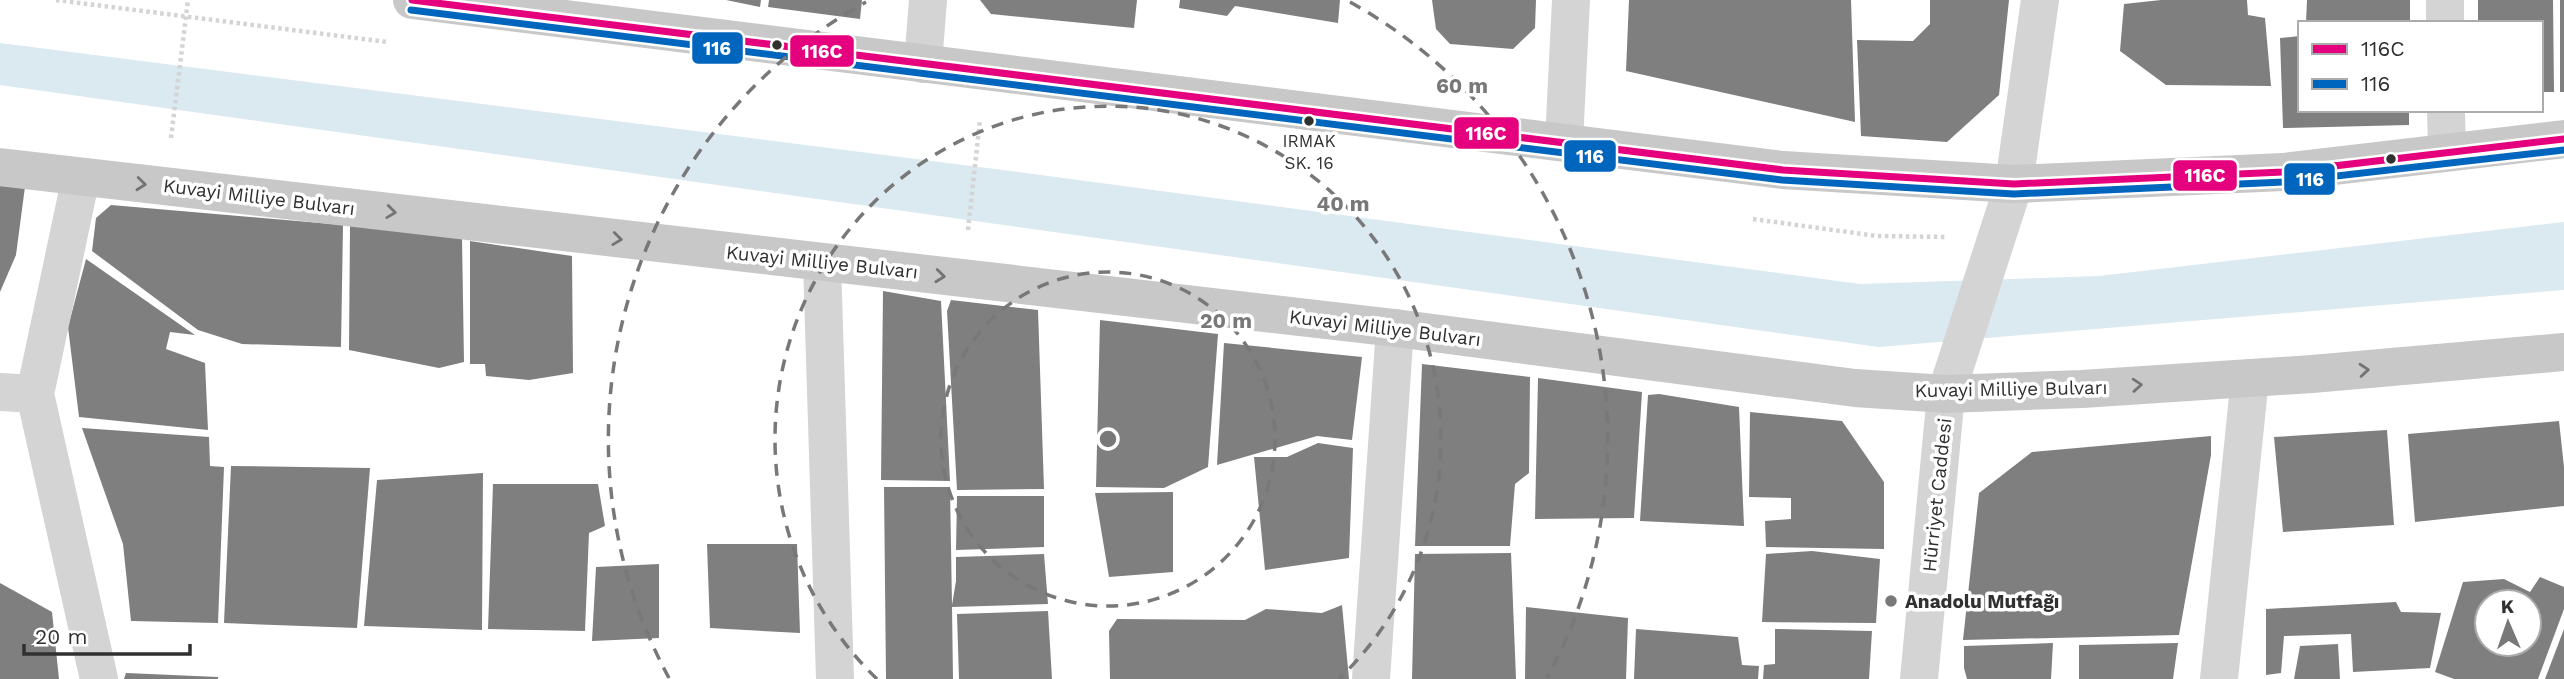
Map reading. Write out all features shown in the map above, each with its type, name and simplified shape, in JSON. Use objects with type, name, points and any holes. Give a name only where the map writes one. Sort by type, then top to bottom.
[{"type":"main road","points":[[412,0],[1783,170],[2014,184],[2283,172],[2564,139]]},
{"type":"main road","name":"Kuvayi Milliye Bulvarı","points":[[0,167],[1395,328],[1855,388],[1946,394],[2250,378],[2564,352]]},
{"type":"street","points":[[923,64],[928,0]]},
{"type":"street","points":[[1564,142],[1571,0]]},
{"type":"street","name":"Hürriyet Caddesi","points":[[1919,679],[1946,394],[2014,184],[2040,0]]},
{"type":"street","points":[[2445,0],[2445,21]]},
{"type":"street","points":[[2446,112],[2447,151]]},
{"type":"street","points":[[81,177],[18,393],[99,679]]},
{"type":"street","points":[[822,262],[835,679]]},
{"type":"street","points":[[1371,679],[1395,328]]},
{"type":"street","points":[[2219,679],[2250,378]]},
{"type":"path","points":[[175,114],[188,0]]},
{"type":"path","points":[[970,212],[977,149]]},
{"type":"shaded area","points":[[0,43],[1003,170],[1860,284],[2099,276],[2564,222],[2564,290],[1879,347],[0,85]]},
{"type":"building","points":[[726,0],[761,0],[760,7]]},
{"type":"building","points":[[769,0],[862,0],[860,19],[768,7]]},
{"type":"building","points":[[980,0],[1137,0],[1134,28],[991,14]]},
{"type":"building","points":[[1180,0],[1340,0],[1338,23],[1235,6],[1227,16],[1179,8]]},
{"type":"building","points":[[1432,0],[1536,0],[1535,28],[1513,49],[1450,44],[1436,29]]},
{"type":"building","points":[[1629,0],[1851,0],[1855,122],[1626,71]]},
{"type":"building","points":[[1930,0],[2009,0],[1999,95],[1947,142],[1861,136],[1857,40],[1913,41],[1930,24]]},
{"type":"building","points":[[2161,0],[2247,0],[2248,15],[2265,18],[2271,86],[2166,85],[2120,51],[2124,4]]},
{"type":"building","points":[[2307,0],[2410,0],[2410,21],[2306,21]]},
{"type":"building","points":[[2478,0],[2553,0],[2554,92],[2543,92],[2543,21],[2478,21]]},
{"type":"building","points":[[2560,0],[2564,0],[2564,92],[2560,92]]},
{"type":"building","points":[[2298,36],[2298,112],[2409,112],[2409,125],[2283,128],[2280,38]]},
{"type":"building","points":[[0,176],[26,179],[16,255],[0,292]]},
{"type":"building","points":[[111,205],[343,225],[341,347],[242,344],[198,330],[92,251],[96,218]]},
{"type":"building","points":[[350,226],[462,238],[464,362],[439,368],[349,350]]},
{"type":"building","points":[[470,241],[572,256],[573,373],[529,380],[486,376],[485,364],[470,364]]},
{"type":"building","points":[[86,259],[195,335],[170,332],[166,349],[205,363],[208,430],[79,417],[68,327]]},
{"type":"building","points":[[883,291],[941,301],[950,481],[881,480]]},
{"type":"building","points":[[951,300],[1038,310],[1044,489],[957,490],[947,311]]},
{"type":"building","points":[[1100,320],[1218,334],[1208,467],[1164,488],[1096,487]]},
{"type":"building","points":[[1224,343],[1362,357],[1352,440],[1317,436],[1217,465]]},
{"type":"building","points":[[1422,364],[1530,377],[1529,473],[1515,484],[1510,546],[1415,546]]},
{"type":"building","points":[[1538,378],[1642,392],[1634,518],[1535,519]]},
{"type":"building","points":[[1659,394],[1739,407],[1744,526],[1640,521],[1648,395]]},
{"type":"building","points":[[1750,412],[1842,421],[1884,482],[1884,549],[1766,547],[1765,521],[1791,519],[1791,498],[1749,497]]},
{"type":"building","points":[[2559,421],[2564,467],[2564,506],[2415,522],[2408,434]]},
{"type":"building","points":[[82,428],[209,437],[210,466],[224,467],[218,623],[131,621],[123,544]]},
{"type":"building","points":[[2387,430],[2394,525],[2283,532],[2274,437]]},
{"type":"building","points":[[2211,436],[2211,455],[2179,635],[1963,640],[1979,493],[2032,452]]},
{"type":"building","points":[[1318,443],[1353,448],[1349,558],[1265,570],[1254,457],[1287,457]]},
{"type":"building","points":[[231,466],[370,468],[357,628],[224,623]]},
{"type":"building","points":[[483,473],[482,630],[364,626],[377,480]]},
{"type":"building","points":[[493,484],[598,484],[605,526],[589,533],[585,631],[488,629]]},
{"type":"building","points":[[884,487],[950,487],[952,605],[956,557],[1044,554],[1048,604],[952,607],[953,679],[886,679]]},
{"type":"building","points":[[1173,492],[1173,572],[1109,577],[1095,493]]},
{"type":"building","points":[[957,496],[1044,496],[1044,547],[956,550]]},
{"type":"building","points":[[707,544],[797,544],[800,633],[710,628]]},
{"type":"building","points":[[1812,551],[1880,559],[1876,623],[1762,622],[1766,554]]},
{"type":"building","points":[[1511,553],[1516,679],[1412,679],[1415,554]]},
{"type":"building","points":[[659,564],[659,638],[592,641],[596,567]]},
{"type":"building","points":[[2540,577],[2564,587],[2564,609],[2538,679],[2454,679],[2435,672],[2463,582],[2504,579],[2522,588],[2473,588],[2473,658],[2543,658],[2543,588],[2533,588]]},
{"type":"building","points":[[0,583],[52,612],[59,679],[0,679]]},
{"type":"building","points":[[2396,602],[2401,612],[2441,613],[2430,668],[2353,672],[2351,634],[2284,636],[2281,673],[2266,675],[2266,609]]},
{"type":"building","points":[[1342,605],[1349,679],[1110,679],[1109,631],[1117,619],[1245,620],[1266,609],[1322,613]]},
{"type":"building","points":[[1526,607],[1628,618],[1626,679],[1525,679]]},
{"type":"building","points":[[1048,611],[1052,679],[959,679],[957,614]]},
{"type":"building","points":[[1636,629],[1738,637],[1742,665],[1759,666],[1758,679],[1634,679]]},
{"type":"building","points":[[1775,629],[1872,631],[1869,679],[1763,679],[1764,665],[1775,664]]},
{"type":"building","points":[[2564,629],[2564,679],[2545,679]]},
{"type":"building","points":[[2053,643],[2051,679],[1967,679],[1964,646]]},
{"type":"building","points":[[2178,643],[2173,679],[2079,679],[2079,645]]},
{"type":"building","points":[[2338,644],[2340,679],[2294,679],[2300,646]]},
{"type":"building","points":[[126,673],[218,677],[218,679],[124,679]]},
{"type":"transit line","name":"116C","points":[[412,0],[1783,170],[2014,184],[2283,172],[2564,139]]},
{"type":"transit line","name":"116","points":[[411,10],[1782,180],[2014,194],[2284,182],[2564,150]]},
{"type":"place","name":"IRMAK SK. 16","points":[[1309,121]]},
{"type":"place","name":"Anadolu Mutfağı","points":[[1891,601]]}]
